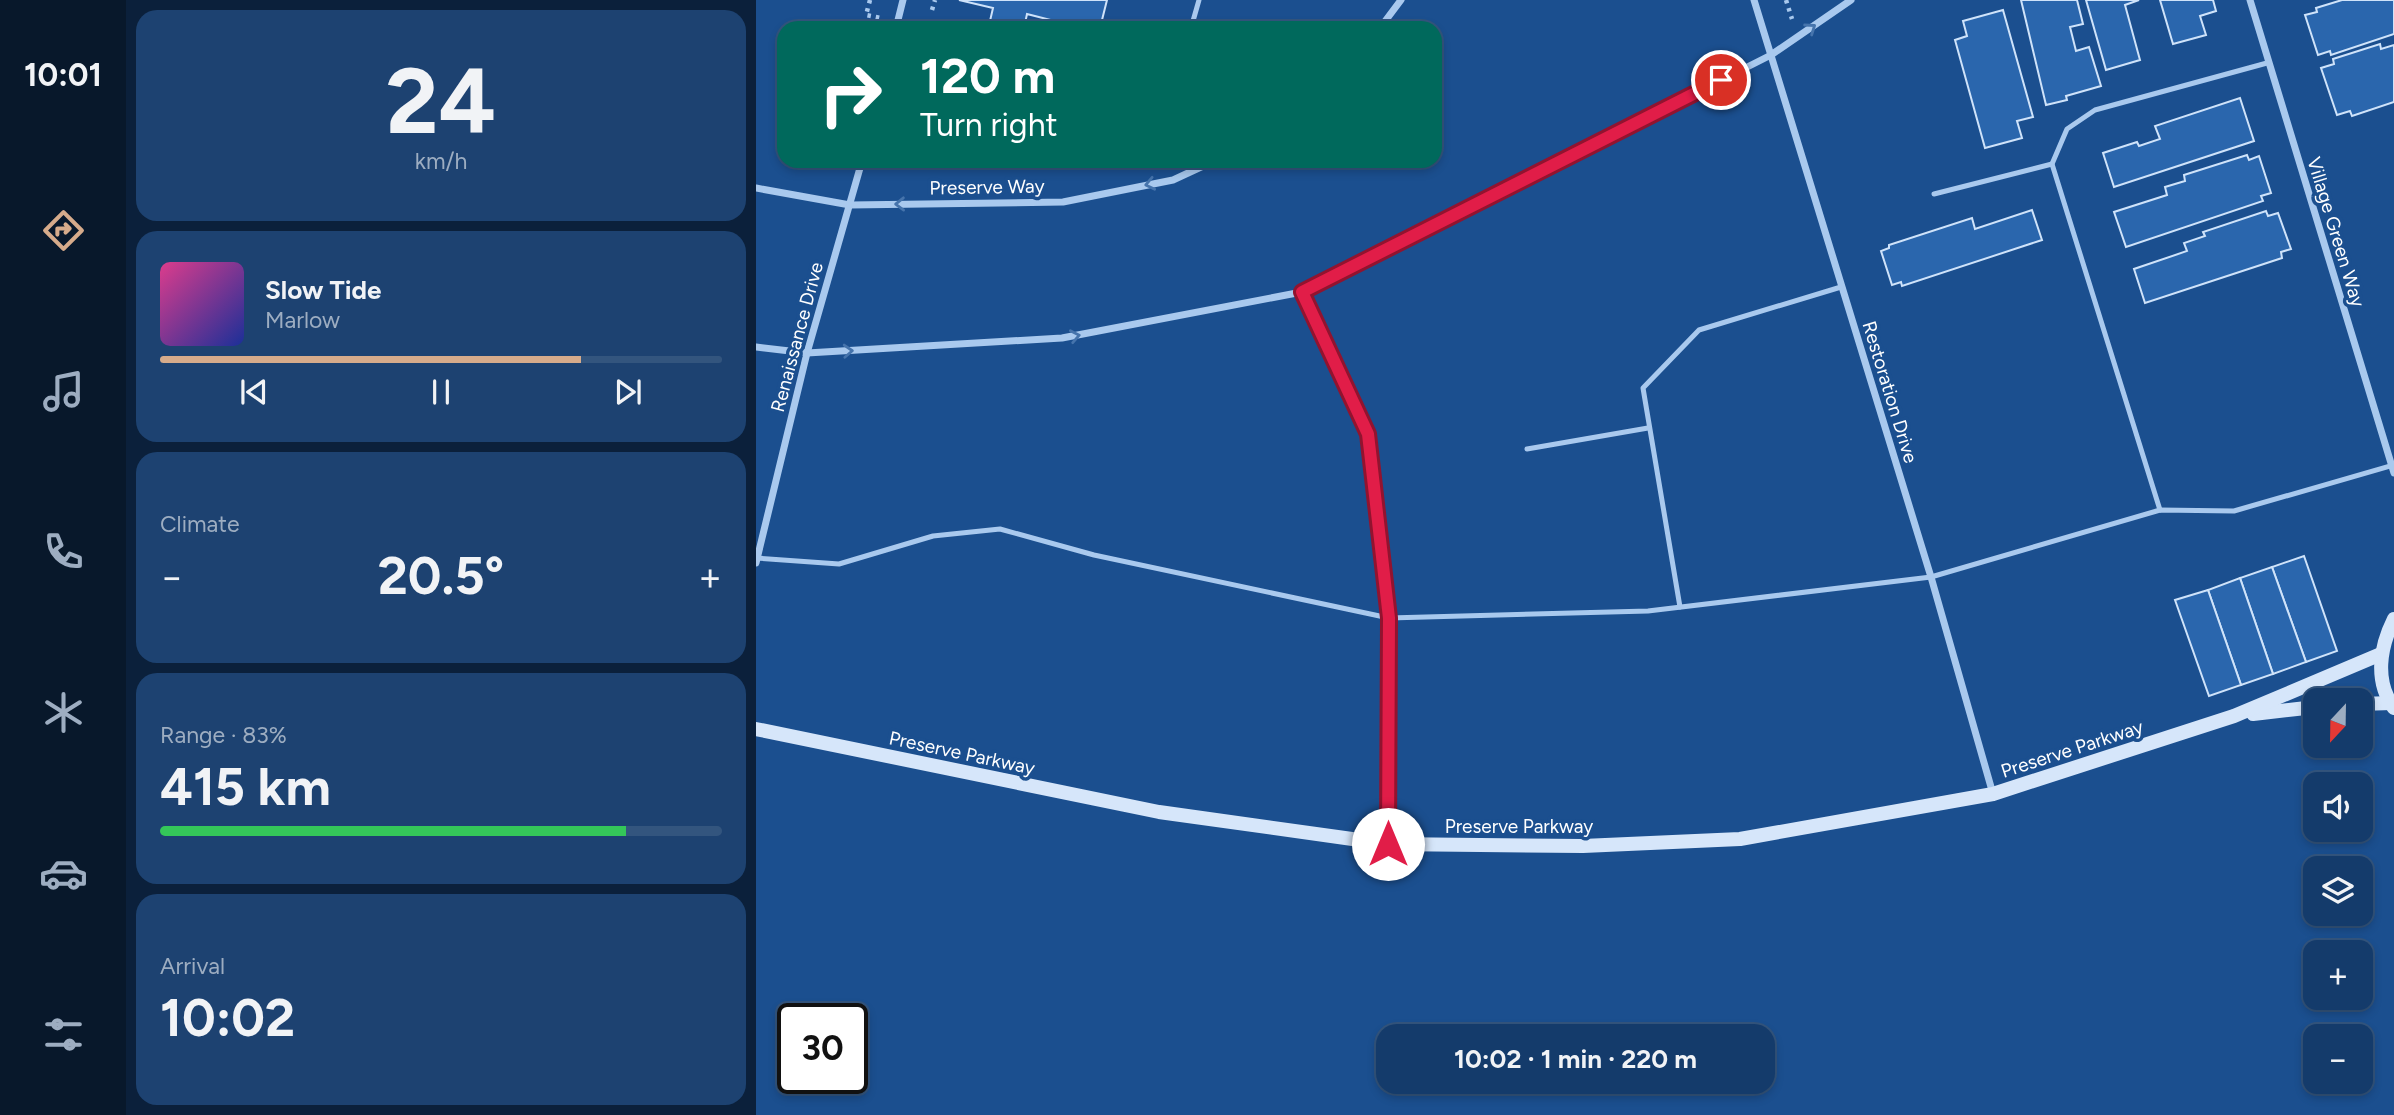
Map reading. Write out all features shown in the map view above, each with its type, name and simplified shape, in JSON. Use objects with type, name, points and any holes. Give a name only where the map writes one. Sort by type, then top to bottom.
[{"type":"street","points":[[898,21],[903,0]]},
{"type":"street","points":[[1385,21],[1401,0]]},
{"type":"street","name":"Restoration Drive","points":[[1754,0],[1931,577],[1993,794]]},
{"type":"street","points":[[756,347],[807,353],[1062,338],[1302,292],[1771,55],[1851,0]]},
{"type":"street","name":"Village Green Way","points":[[2250,0],[2267,63],[2393,468]]},
{"type":"street","name":"Renaissance Drive","points":[[756,560],[807,353],[860,168]]},
{"type":"street","name":"Preserve Way","points":[[756,188],[850,205],[1063,202],[1173,180],[1198,168]]},
{"type":"street","points":[[1302,292],[1368,434],[1389,618],[1388,844]]},
{"type":"street","points":[[2373,705],[2392,706],[2382,680],[2381,654],[2394,620]]},
{"type":"street","name":"Preserve Parkway","points":[[756,729],[1159,812],[1388,844],[1584,846],[1740,839],[1993,794],[2234,716],[2381,654]]},
{"type":"street","name":"Preserve Parkway","points":[[2234,716],[2303,708]]},
{"type":"lane","points":[[1193,21],[1199,0]]},
{"type":"lane","points":[[2160,510],[2052,164],[2067,129],[2095,110],[2267,63]]},
{"type":"lane","points":[[1934,194],[2052,164]]},
{"type":"lane","points":[[1680,607],[1643,388],[1699,330],[1841,287]]},
{"type":"lane","points":[[1527,449],[1648,428]]},
{"type":"lane","points":[[756,560],[839,564],[933,536],[1000,529],[1094,555],[1389,618],[1648,611],[1931,577],[2160,510],[2234,511],[2393,468]]},
{"type":"building","points":[[959,0],[1107,0],[1102,21],[1054,21],[1027,14],[1026,21],[990,21],[993,8]]},
{"type":"building","points":[[2021,0],[2077,0],[2083,24],[2070,27],[2076,51],[2089,47],[2101,86],[2066,96],[2067,100],[2046,105]]},
{"type":"building","points":[[2086,0],[2139,0],[2125,5],[2140,60],[2106,70]]},
{"type":"building","points":[[2160,0],[2213,0],[2216,11],[2200,16],[2206,35],[2173,44]]},
{"type":"building","points":[[2342,0],[2394,0],[2394,34],[2331,55],[2330,51],[2318,55],[2305,15],[2317,12],[2316,8]]},
{"type":"building","points":[[2003,10],[2033,117],[2017,121],[2022,138],[1985,148],[1955,40],[1967,36],[1963,21]]},
{"type":"building","points":[[2380,44],[2381,49],[2394,45],[2394,102],[2352,116],[2350,111],[2337,115],[2321,68],[2334,64],[2333,59]]},
{"type":"building","points":[[2240,98],[2254,141],[2114,187],[2103,153],[2137,142],[2139,146],[2160,139],[2155,126]]},
{"type":"building","points":[[2247,155],[2249,160],[2259,156],[2271,193],[2261,196],[2263,201],[2126,247],[2114,212],[2167,195],[2165,187],[2185,181],[2184,175]]},
{"type":"building","points":[[2032,210],[2042,240],[1902,286],[1901,282],[1892,285],[1881,251],[1889,248],[1889,245],[1972,218],[1975,229]]},
{"type":"building","points":[[2266,211],[2268,216],[2278,213],[2291,249],[2281,252],[2282,258],[2145,303],[2134,269],[2187,251],[2184,243],[2205,236],[2203,232]]},
{"type":"building","points":[[2304,556],[2337,651],[2306,662],[2272,567]]},
{"type":"building","points":[[2272,567],[2306,662],[2273,674],[2240,578]]},
{"type":"building","points":[[2240,578],[2273,674],[2241,685],[2208,590]]},
{"type":"building","points":[[2208,590],[2241,685],[2209,696],[2175,600]]},
{"type":"route","points":[[1388,844],[1389,618],[1368,434],[1302,292],[1721,80]]}]
